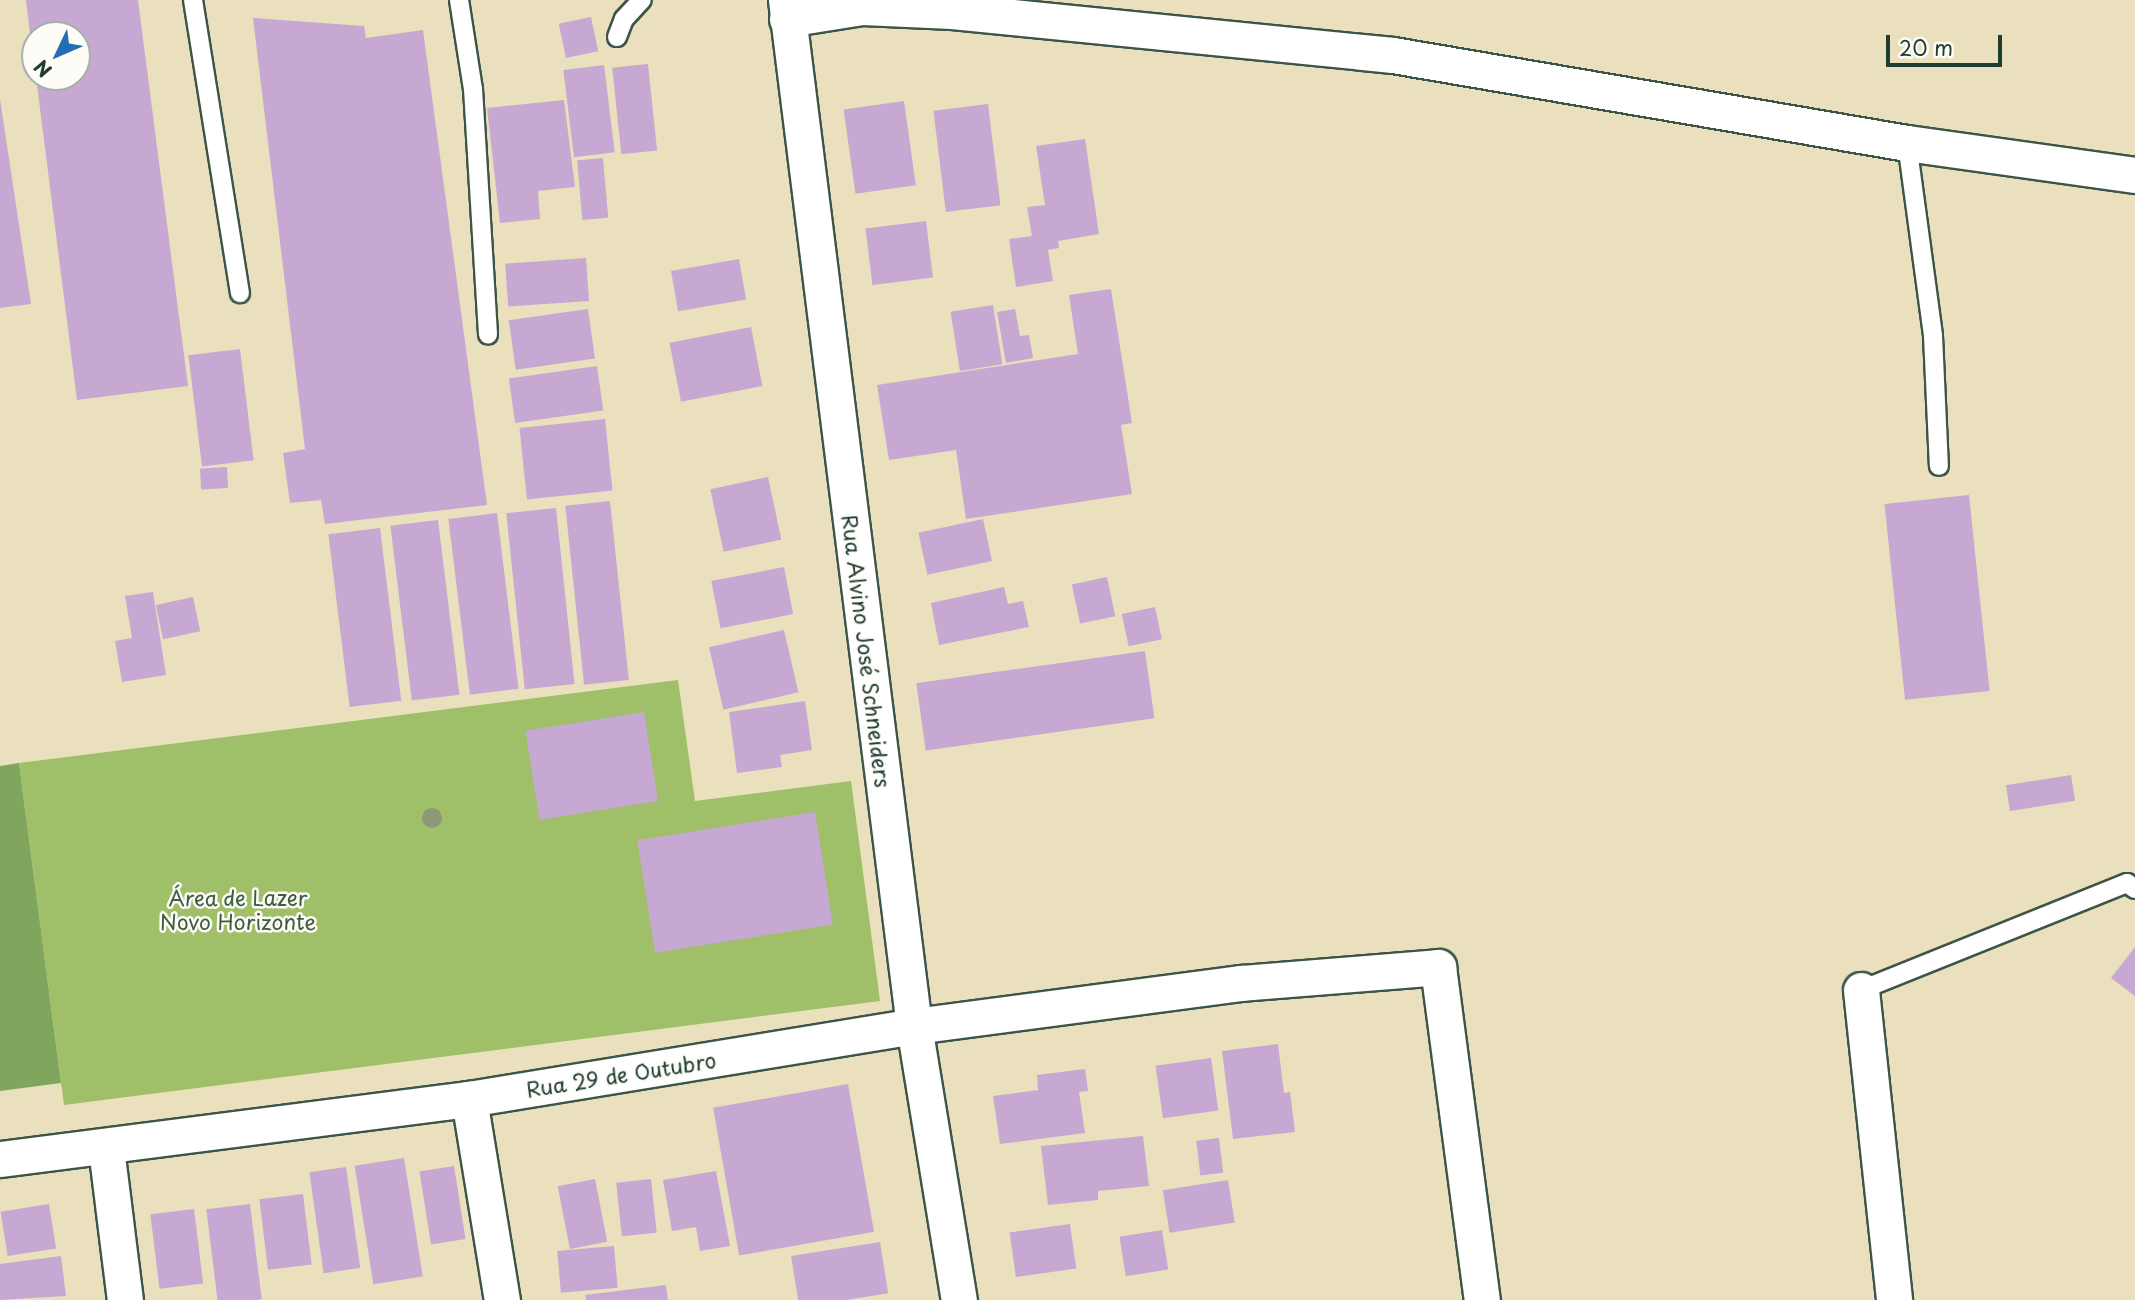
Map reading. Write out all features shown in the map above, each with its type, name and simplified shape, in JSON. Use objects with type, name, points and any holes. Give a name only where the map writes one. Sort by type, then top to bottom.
[{"type":"street","points":[[786,9],[862,7],[952,11],[1393,55],[1907,143],[2135,175]]},
{"type":"street","name":"Rua Alvino José Schneiders","points":[[786,9],[914,1026],[959,1300]]},
{"type":"street","name":"Rua 29 de Outubro","points":[[0,1159],[106,1148],[469,1099],[914,1026],[1241,983],[1438,967],[1482,1300]]},
{"type":"street","points":[[1861,990],[1894,1300]]},
{"type":"street","points":[[469,1099],[502,1300]]},
{"type":"street","points":[[106,1148],[125,1300]]},
{"type":"lane","points":[[193,0],[240,293]]},
{"type":"lane","points":[[459,0],[473,89],[488,335]]},
{"type":"lane","points":[[617,37],[624,19],[642,0]]},
{"type":"lane","points":[[1907,143],[1933,336],[1939,466]]},
{"type":"lane","points":[[1861,990],[2127,883],[2135,889]]},
{"type":"green space","name":"Área de Lazer Novo Horizonte","points":[[678,680],[695,801],[851,781],[880,1001],[64,1105],[19,763]]},
{"type":"green space","points":[[19,763],[61,1083],[0,1091],[0,766]]},
{"type":"building","points":[[26,0],[138,0],[188,386],[77,400],[38,91],[91,91],[91,21],[28,21]]},
{"type":"building","points":[[591,17],[598,51],[566,58],[559,24]]},
{"type":"building","points":[[253,18],[364,26],[366,38],[423,30],[487,505],[325,524],[321,500],[290,503],[283,453],[305,449]]},
{"type":"building","points":[[648,64],[657,151],[621,154],[612,68]]},
{"type":"building","points":[[604,65],[615,152],[574,157],[563,70]]},
{"type":"building","points":[[0,99],[31,304],[0,308]]},
{"type":"building","points":[[564,100],[575,187],[538,191],[540,219],[500,223],[487,108]]},
{"type":"building","points":[[904,101],[916,185],[855,194],[844,109]]},
{"type":"building","points":[[988,104],[1000,205],[946,212],[933,111]]},
{"type":"building","points":[[1085,139],[1099,234],[1058,241],[1059,248],[1048,250],[1053,281],[1016,287],[1009,239],[1032,236],[1027,207],[1045,205],[1036,146]]},
{"type":"building","points":[[603,158],[608,218],[582,220],[577,160]]},
{"type":"building","points":[[926,221],[933,278],[872,285],[865,228]]},
{"type":"building","points":[[586,258],[589,301],[508,307],[505,264]]},
{"type":"building","points":[[739,259],[746,299],[678,311],[671,271]]},
{"type":"building","points":[[1111,289],[1132,423],[1121,425],[1132,494],[966,519],[956,450],[889,460],[877,385],[1078,354],[1069,295]]},
{"type":"building","points":[[993,305],[1002,364],[960,371],[951,312]]},
{"type":"building","points":[[588,309],[595,359],[516,370],[509,320]]},
{"type":"building","points":[[1015,309],[1020,336],[1029,335],[1033,358],[1006,363],[997,312]]},
{"type":"building","points":[[751,327],[762,386],[681,402],[670,343]]},
{"type":"building","points":[[240,349],[254,460],[202,467],[188,355]]},
{"type":"building","points":[[597,366],[603,411],[515,423],[509,378]]},
{"type":"building","points":[[605,419],[613,491],[527,500],[519,428]]},
{"type":"building","points":[[227,467],[228,488],[201,489],[200,468]]},
{"type":"building","points":[[768,477],[781,540],[724,552],[710,489]]},
{"type":"building","points":[[1969,495],[1990,691],[1905,700],[1884,504]]},
{"type":"building","points":[[610,501],[629,680],[584,685],[565,506]]},
{"type":"building","points":[[556,508],[575,684],[525,689],[506,513]]},
{"type":"building","points":[[497,513],[519,689],[470,695],[448,519]]},
{"type":"building","points":[[983,519],[992,561],[927,575],[918,533]]},
{"type":"building","points":[[438,520],[459,695],[412,701],[390,526]]},
{"type":"building","points":[[380,528],[401,701],[350,707],[328,534]]},
{"type":"building","points":[[784,567],[793,614],[721,628],[711,581]]},
{"type":"building","points":[[1107,577],[1115,616],[1080,624],[1072,584]]},
{"type":"building","points":[[1004,587],[1008,604],[1023,601],[1029,627],[939,645],[931,603]]},
{"type":"building","points":[[153,592],[166,675],[122,682],[115,641],[132,638],[125,596]]},
{"type":"building","points":[[193,597],[200,631],[163,639],[156,605]]},
{"type":"building","points":[[1155,607],[1162,639],[1129,646],[1122,614]]},
{"type":"building","points":[[784,630],[798,692],[723,710],[709,647]]},
{"type":"building","points":[[1145,651],[1154,718],[926,750],[916,683]]},
{"type":"building","points":[[805,701],[812,750],[780,755],[782,767],[737,773],[729,712]]},
{"type":"building","points":[[644,712],[658,801],[540,820],[525,731]]},
{"type":"building","points":[[2071,775],[2075,801],[2010,811],[2006,785]]},
{"type":"building","points":[[815,812],[833,925],[655,953],[637,840]]},
{"type":"building","points":[[2135,947],[2135,996],[2111,978]]},
{"type":"building","points":[[1278,1044],[1284,1093],[1290,1092],[1295,1132],[1233,1139],[1222,1051]]},
{"type":"building","points":[[1211,1058],[1218,1110],[1163,1118],[1156,1066]]},
{"type":"building","points":[[1085,1069],[1088,1091],[1079,1092],[1085,1133],[1000,1144],[993,1096],[1038,1090],[1037,1075]]},
{"type":"building","points":[[848,1084],[874,1232],[739,1256],[713,1108]]},
{"type":"building","points":[[1143,1136],[1149,1186],[1098,1191],[1098,1200],[1048,1205],[1041,1146]]},
{"type":"building","points":[[1219,1138],[1223,1173],[1200,1176],[1196,1141]]},
{"type":"building","points":[[404,1158],[423,1277],[373,1284],[355,1166]]},
{"type":"building","points":[[454,1166],[466,1239],[431,1245],[419,1171]]},
{"type":"building","points":[[346,1167],[360,1268],[324,1273],[309,1172]]},
{"type":"building","points":[[716,1171],[730,1246],[700,1251],[696,1227],[672,1231],[663,1180]]},
{"type":"building","points":[[595,1179],[607,1242],[570,1249],[558,1186]]},
{"type":"building","points":[[651,1179],[657,1233],[622,1236],[616,1183]]},
{"type":"building","points":[[1228,1180],[1235,1222],[1170,1233],[1163,1190]]},
{"type":"building","points":[[303,1194],[312,1264],[268,1270],[259,1199]]},
{"type":"building","points":[[49,1204],[56,1248],[8,1256],[1,1212]]},
{"type":"building","points":[[250,1204],[262,1299],[217,1300],[206,1209]]},
{"type":"building","points":[[194,1209],[203,1283],[159,1289],[150,1214]]},
{"type":"building","points":[[1070,1224],[1076,1269],[1016,1277],[1010,1232]]},
{"type":"building","points":[[1162,1230],[1168,1270],[1126,1276],[1120,1237]]},
{"type":"building","points":[[880,1242],[888,1293],[846,1300],[798,1300],[791,1256]]},
{"type":"building","points":[[614,1246],[618,1288],[561,1293],[557,1251]]},
{"type":"building","points":[[61,1256],[66,1296],[0,1300],[0,1264]]},
{"type":"building","points":[[666,1285],[668,1300],[586,1300],[585,1295]]}]
